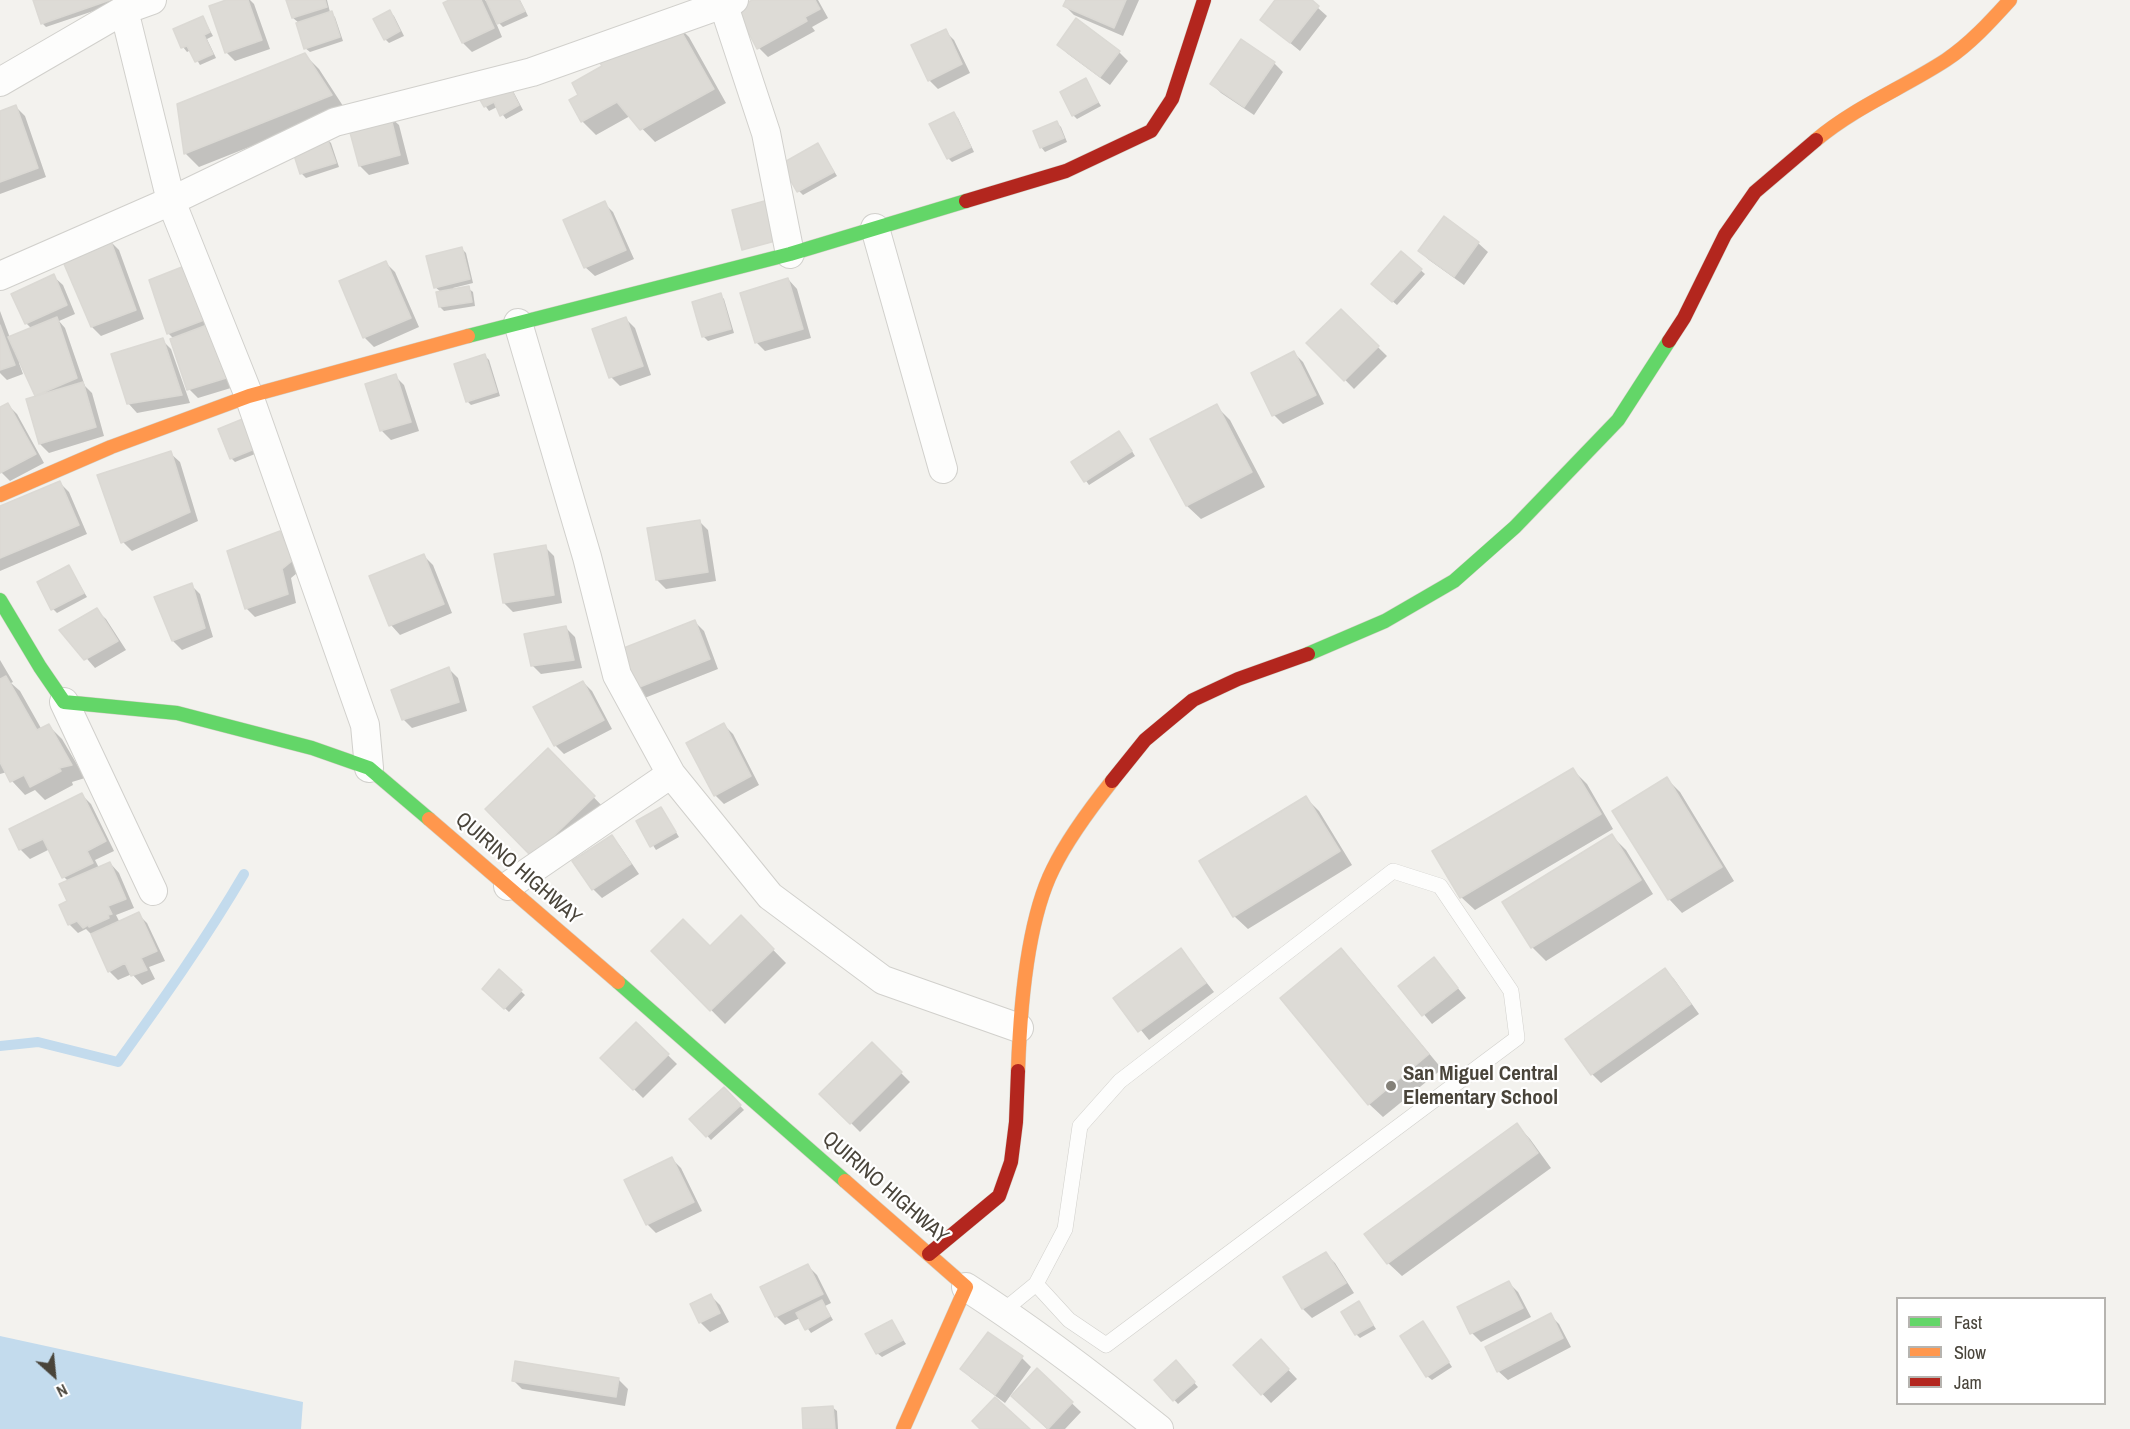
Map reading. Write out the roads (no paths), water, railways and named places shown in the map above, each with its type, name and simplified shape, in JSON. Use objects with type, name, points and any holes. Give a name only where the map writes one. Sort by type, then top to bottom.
[{"type":"street","points":[[0,82],[124,10],[152,0]]},
{"type":"street","points":[[0,495],[111,447],[249,396],[518,323],[790,255],[1066,171],[1151,131],[1172,99],[1204,0]]},
{"type":"street","points":[[929,1254],[999,1196],[1011,1162],[1016,1122],[1019,1028],[1033,926],[1053,869],[1096,801],[1145,741],[1193,700],[1238,679],[1308,654],[1385,621],[1454,581],[1515,526],[1618,420],[1684,318],[1725,235],[1755,192],[1837,122],[1947,59],[1989,23],[2010,0]]},
{"type":"street","points":[[0,276],[171,201],[336,122],[532,72],[727,1],[766,133],[790,255]]},
{"type":"street","points":[[124,10],[171,201],[249,396],[364,725],[369,768]]},
{"type":"street","points":[[875,228],[943,470]]},
{"type":"street","points":[[518,323],[587,557],[617,675],[671,774],[770,896],[883,980],[1019,1028]]},
{"type":"street","points":[[0,600],[39,667],[64,702],[153,891]]},
{"type":"street","name":"QUIRINO HIGHWAY","points":[[64,702],[177,713],[312,748],[369,768],[966,1287]]},
{"type":"street","points":[[507,886],[671,774]]},
{"type":"street","points":[[903,1429],[966,1287],[1004,1311],[1103,1384],[1159,1429]]},
{"type":"lane","points":[[1004,1311],[1036,1284],[1065,1229],[1080,1126],[1120,1081],[1393,871],[1440,886],[1511,991],[1517,1038],[1106,1345],[1069,1320],[1036,1284]]},
{"type":"water","points":[[0,1336],[303,1402],[301,1429],[0,1429]]},
{"type":"waterway","points":[[0,1046],[38,1042],[118,1062],[199,946],[244,874]]},
{"type":"place","name":"San Miguel Central Elementary School","points":[[1391,1086]]}]
